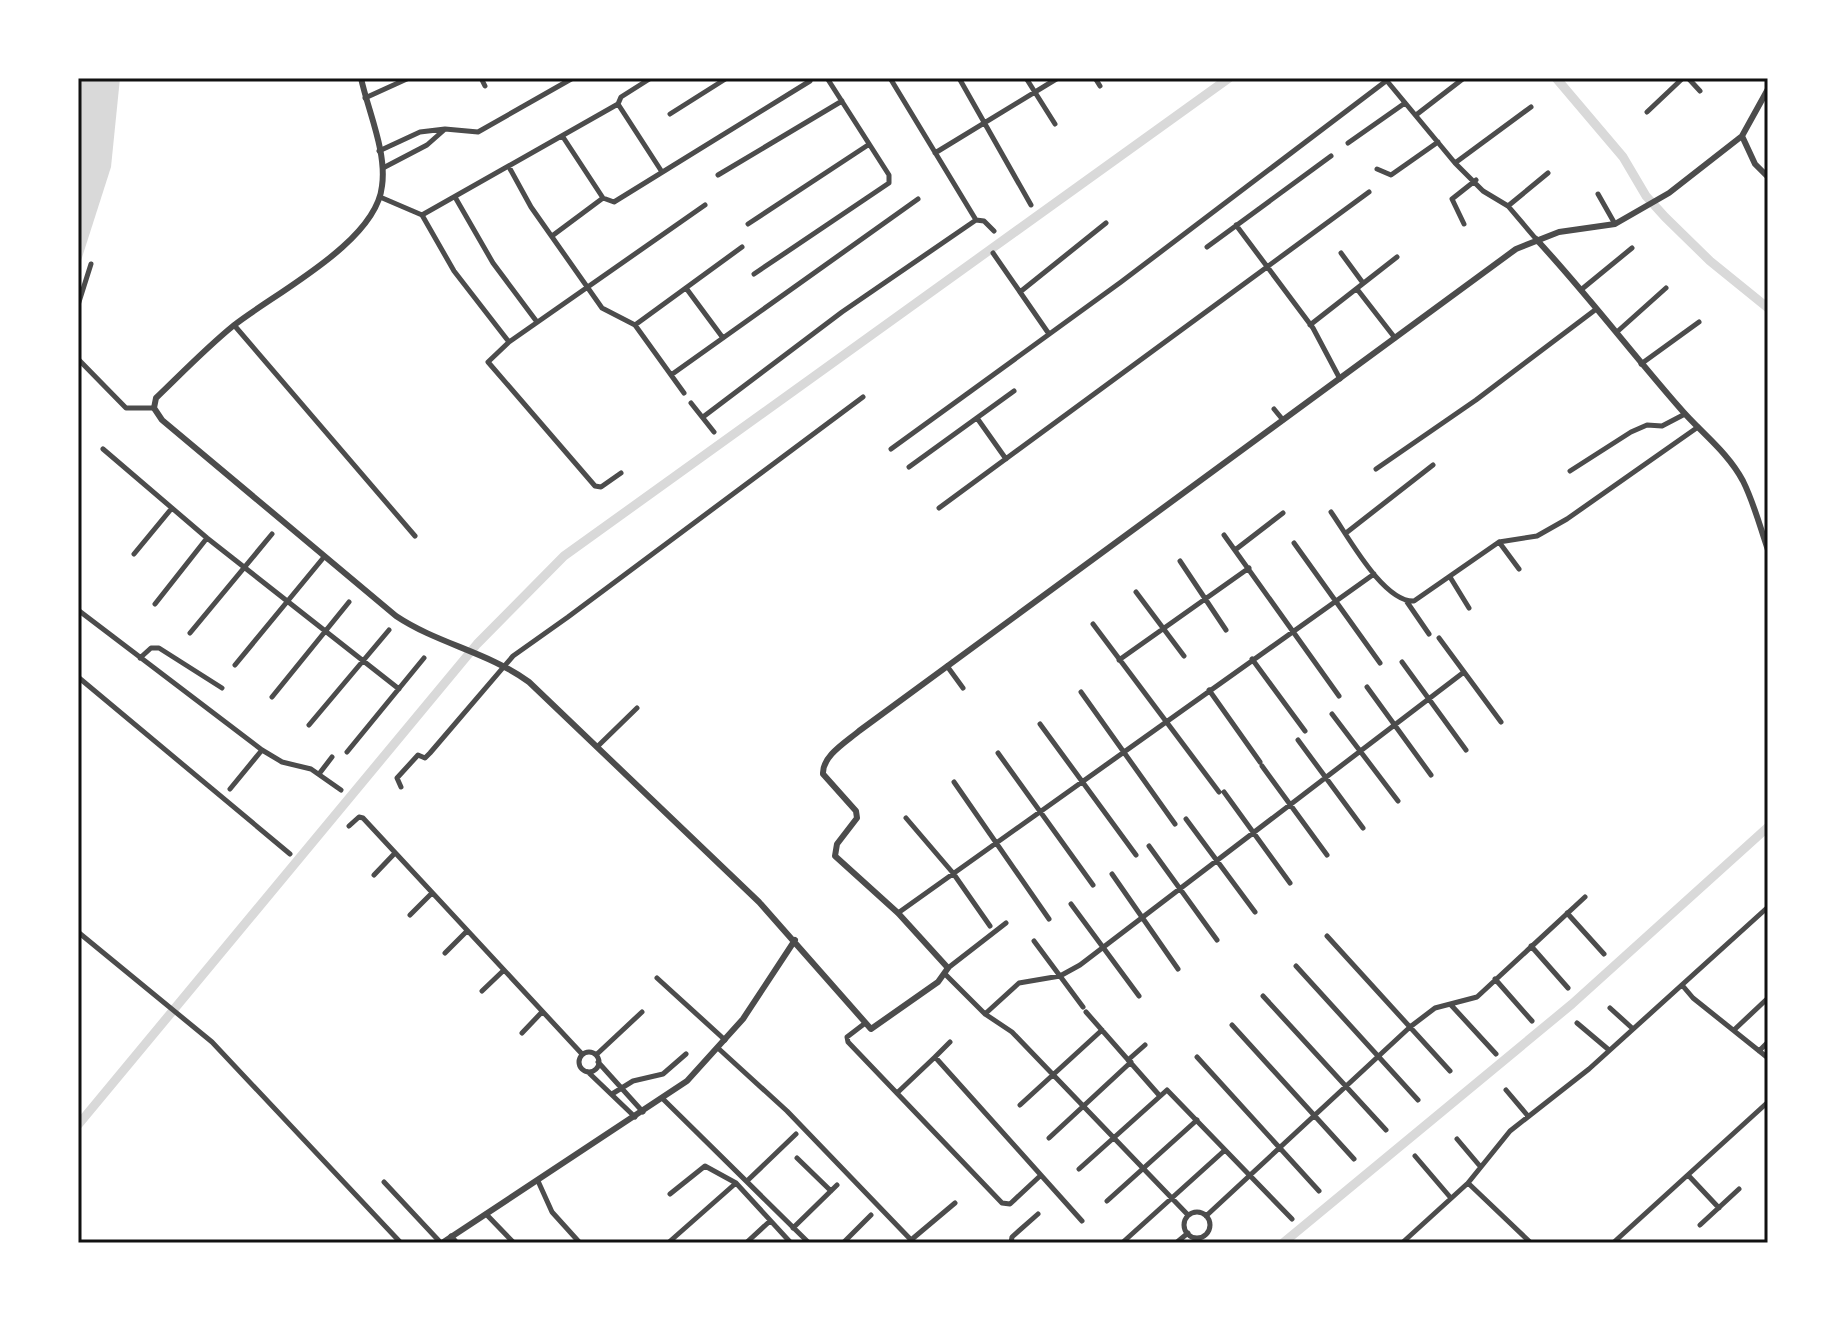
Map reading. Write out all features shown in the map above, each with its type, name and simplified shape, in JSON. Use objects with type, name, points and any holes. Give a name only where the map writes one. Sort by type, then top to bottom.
[{"type":"street","points":[[361,78],[383,168],[380,197],[352,236],[330,258],[234,325],[156,398],[154,408],[162,420],[410,625],[508,666],[598,746],[795,940],[871,1029],[1006,923]]},
{"type":"street","points":[[365,98],[409,78]]},
{"type":"street","points":[[481,78],[485,86]]},
{"type":"street","points":[[379,151],[420,132],[445,129],[478,132],[573,78]]},
{"type":"street","points":[[422,215],[563,137],[618,104],[621,97],[651,78]]},
{"type":"street","points":[[670,114],[727,78]]},
{"type":"street","points":[[754,274],[889,183],[889,175],[827,78]]},
{"type":"street","points":[[890,78],[976,220]]},
{"type":"street","points":[[959,78],[1031,205]]},
{"type":"street","points":[[1026,78],[1055,124]]},
{"type":"street","points":[[935,153],[1058,78]]},
{"type":"street","points":[[1095,78],[1100,86]]},
{"type":"street","points":[[1416,115],[1464,78]]},
{"type":"street","points":[[1647,112],[1686,78],[1700,91]]},
{"type":"street","points":[[891,449],[1389,79],[1455,163],[1476,180],[1483,191],[1508,206],[1742,479],[1768,550]]},
{"type":"street","points":[[563,137],[603,198],[614,202],[810,81]]},
{"type":"street","points":[[1188,1215],[1012,1032],[985,1014],[898,913],[835,856],[837,844],[857,818],[822,768],[859,731],[1516,249],[1536,239],[1615,224],[1669,193],[1742,136],[1765,100],[1768,89]]},
{"type":"street","points":[[718,175],[842,101]]},
{"type":"street","points":[[1348,143],[1405,103]]},
{"type":"street","points":[[618,104],[662,172]]},
{"type":"street","points":[[1455,163],[1531,107]]},
{"type":"street","points":[[383,168],[427,145],[445,129]]},
{"type":"street","points":[[1742,136],[1755,164],[1768,177]]},
{"type":"street","points":[[1377,169],[1391,175],[1438,142]]},
{"type":"street","points":[[748,224],[868,145]]},
{"type":"street","points":[[1207,247],[1331,156]]},
{"type":"street","points":[[509,167],[602,308],[635,325],[684,393]]},
{"type":"street","points":[[1508,206],[1548,173]]},
{"type":"street","points":[[1464,224],[1452,199],[1476,180]]},
{"type":"street","points":[[939,508],[1369,192]]},
{"type":"street","points":[[1598,194],[1615,224]]},
{"type":"street","points":[[380,197],[422,215],[454,271],[509,342]]},
{"type":"street","points":[[455,197],[493,263],[537,322]]},
{"type":"street","points":[[552,236],[603,198]]},
{"type":"street","points":[[671,375],[918,199]]},
{"type":"street","points":[[621,473],[601,487],[595,486],[491,368],[490,359],[509,342],[705,205]]},
{"type":"street","points":[[703,417],[842,312],[976,220],[984,221],[994,231]]},
{"type":"street","points":[[1020,292],[1106,223]]},
{"type":"street","points":[[1236,225],[1310,325],[1340,379]]},
{"type":"street","points":[[635,325],[742,247]]},
{"type":"street","points":[[1582,289],[1632,248]]},
{"type":"street","points":[[993,253],[1049,334]]},
{"type":"street","points":[[1341,253],[1363,283]]},
{"type":"street","points":[[1310,325],[1397,257]]},
{"type":"street","points":[[78,305],[91,264]]},
{"type":"street","points":[[686,288],[723,338]]},
{"type":"street","points":[[1618,331],[1666,288]]},
{"type":"street","points":[[1357,289],[1395,338]]},
{"type":"street","points":[[1376,469],[1595,310]]},
{"type":"street","points":[[1641,364],[1699,322]]},
{"type":"street","points":[[234,325],[415,536]]},
{"type":"street","points":[[78,359],[126,408],[154,408]]},
{"type":"street","points":[[909,467],[1014,391]]},
{"type":"street","points":[[401,787],[397,778],[418,755],[428,755],[528,642],[568,617],[863,397]]},
{"type":"street","points":[[691,403],[714,432]]},
{"type":"street","points":[[1274,409],[1283,420]]},
{"type":"street","points":[[1570,471],[1631,432],[1647,425],[1662,426],[1685,414]]},
{"type":"street","points":[[977,418],[1006,459]]},
{"type":"street","points":[[1331,512],[1374,574],[1394,595],[1414,601],[1499,542],[1537,536],[1567,519],[1698,427]]},
{"type":"street","points":[[103,449],[207,538],[399,689]]},
{"type":"street","points":[[1346,533],[1433,465]]},
{"type":"street","points":[[134,554],[172,508]]},
{"type":"street","points":[[1235,550],[1283,513]]},
{"type":"street","points":[[190,633],[272,534]]},
{"type":"street","points":[[1224,535],[1339,696]]},
{"type":"street","points":[[155,604],[207,538]]},
{"type":"street","points":[[1499,542],[1519,569]]},
{"type":"street","points":[[1294,543],[1380,663]]},
{"type":"street","points":[[235,665],[324,557]]},
{"type":"street","points":[[1180,561],[1226,630]]},
{"type":"street","points":[[1119,660],[1249,568]]},
{"type":"street","points":[[898,913],[1374,574]]},
{"type":"street","points":[[1450,577],[1469,608]]},
{"type":"street","points":[[1136,592],[1184,656]]},
{"type":"street","points":[[1406,601],[1429,634]]},
{"type":"street","points":[[272,697],[349,602]]},
{"type":"street","points":[[78,610],[262,750],[282,762],[319,774],[341,790]]},
{"type":"street","points":[[1093,624],[1290,883]]},
{"type":"street","points":[[309,725],[389,630]]},
{"type":"street","points":[[1439,638],[1501,722]]},
{"type":"street","points":[[140,658],[151,648],[159,648],[222,688]]},
{"type":"street","points":[[347,752],[424,658]]},
{"type":"street","points":[[1252,659],[1305,731]]},
{"type":"street","points":[[1402,662],[1466,750]]},
{"type":"street","points":[[947,666],[963,688]]},
{"type":"street","points":[[985,1014],[1019,983],[1060,976],[1102,948],[1464,672]]},
{"type":"street","points":[[78,677],[290,854]]},
{"type":"street","points":[[1367,687],[1431,775]]},
{"type":"street","points":[[1209,690],[1327,855]]},
{"type":"street","points":[[1081,692],[1175,824]]},
{"type":"street","points":[[598,746],[637,708]]},
{"type":"street","points":[[1332,714],[1398,801]]},
{"type":"street","points":[[1040,724],[1136,855]]},
{"type":"street","points":[[1298,740],[1363,828]]},
{"type":"street","points":[[230,789],[262,750]]},
{"type":"street","points":[[998,753],[1093,885]]},
{"type":"street","points":[[319,774],[332,757]]},
{"type":"street","points":[[954,782],[1049,919]]},
{"type":"street","points":[[349,826],[359,817],[363,818],[582,1054],[597,1058],[619,1088],[644,1113]]},
{"type":"street","points":[[906,818],[953,873],[990,926]]},
{"type":"street","points":[[1186,819],[1255,912]]},
{"type":"street","points":[[1149,846],[1217,940]]},
{"type":"street","points":[[374,875],[395,853]]},
{"type":"street","points":[[1112,874],[1178,969]]},
{"type":"street","points":[[410,915],[432,893]]},
{"type":"street","points":[[1206,1216],[1410,1027],[1427,1013],[1477,997],[1585,897]]},
{"type":"street","points":[[1071,904],[1139,996]]},
{"type":"street","points":[[1402,1243],[1468,1183],[1479,1165],[1528,1116],[1609,1050],[1768,907]]},
{"type":"street","points":[[1567,913],[1604,954]]},
{"type":"street","points":[[445,953],[467,931]]},
{"type":"street","points":[[78,932],[212,1042],[401,1243]]},
{"type":"street","points":[[1327,936],[1450,1071]]},
{"type":"street","points":[[384,1182],[441,1243],[663,1099],[726,1041],[795,940]]},
{"type":"street","points":[[1034,941],[1102,1030],[1160,1095]]},
{"type":"street","points":[[1531,946],[1568,988]]},
{"type":"street","points":[[1296,966],[1418,1100]]},
{"type":"street","points":[[482,991],[504,970]]},
{"type":"street","points":[[657,978],[726,1041]]},
{"type":"street","points":[[1495,979],[1532,1021]]},
{"type":"street","points":[[1682,985],[1768,1058]]},
{"type":"street","points":[[1263,996],[1386,1130]]},
{"type":"street","points":[[1733,1030],[1768,998]]},
{"type":"street","points":[[1451,1005],[1496,1054]]},
{"type":"street","points":[[1610,1008],[1632,1028]]},
{"type":"street","points":[[522,1033],[542,1012]]},
{"type":"street","points":[[588,1072],[595,1069],[597,1058],[642,1012]]},
{"type":"street","points":[[1577,1023],[1609,1050]]},
{"type":"street","points":[[864,1024],[846,1039],[1002,1203],[1010,1204],[1040,1176]]},
{"type":"street","points":[[1232,1025],[1354,1159]]},
{"type":"street","points":[[1020,1105],[1102,1030]]},
{"type":"street","points":[[897,1093],[950,1042]]},
{"type":"street","points":[[1759,1051],[1768,1042]]},
{"type":"street","points":[[1049,1138],[1145,1045]]},
{"type":"street","points":[[719,1049],[787,1111],[913,1242],[955,1203]]},
{"type":"street","points":[[582,1054],[579,1065],[636,1118]]},
{"type":"street","points":[[612,1094],[619,1088],[663,1074],[686,1054]]},
{"type":"street","points":[[935,1057],[1082,1221]]},
{"type":"street","points":[[1197,1057],[1319,1191]]},
{"type":"street","points":[[1506,1090],[1528,1116]]},
{"type":"street","points":[[1079,1169],[1160,1095],[1169,1091],[1292,1219]]},
{"type":"street","points":[[663,1099],[809,1243]]},
{"type":"street","points":[[1613,1243],[1767,1105]]},
{"type":"street","points":[[1107,1201],[1197,1120]]},
{"type":"street","points":[[747,1181],[796,1134]]},
{"type":"street","points":[[1457,1139],[1479,1165]]},
{"type":"street","points":[[1122,1243],[1225,1150]]},
{"type":"street","points":[[1415,1156],[1450,1197]]},
{"type":"street","points":[[797,1158],[831,1191]]},
{"type":"street","points":[[670,1194],[703,1166],[736,1183],[791,1243]]},
{"type":"street","points":[[1688,1175],[1719,1208]]},
{"type":"street","points":[[538,1181],[552,1212],[580,1243]]},
{"type":"street","points":[[668,1243],[736,1183]]},
{"type":"street","points":[[1468,1183],[1531,1243]]},
{"type":"street","points":[[793,1228],[837,1185]]},
{"type":"street","points":[[1700,1225],[1739,1189]]},
{"type":"street","points":[[1197,1212],[1206,1216],[1208,1230],[1202,1240],[1188,1233],[1184,1224],[1188,1215],[1197,1212]]},
{"type":"street","points":[[486,1214],[514,1243]]},
{"type":"street","points":[[1011,1243],[1012,1237],[1038,1214]]},
{"type":"street","points":[[843,1243],[871,1215]]},
{"type":"street","points":[[746,1243],[770,1221]]},
{"type":"street","points":[[1176,1243],[1188,1233]]},
{"type":"street","points":[[1622,1235],[1629,1243]]},
{"type":"street","points":[[451,1236],[457,1243]]},
{"type":"shaded area","points":[[78,78],[120,78],[111,167],[78,270]]},
{"type":"waterway","points":[[78,1125],[477,644],[564,556],[1229,78]]},
{"type":"waterway","points":[[1556,78],[1623,157],[1646,196],[1665,217],[1710,261],[1768,308]]},
{"type":"waterway","points":[[1283,1243],[1572,1004],[1768,827]]}]
